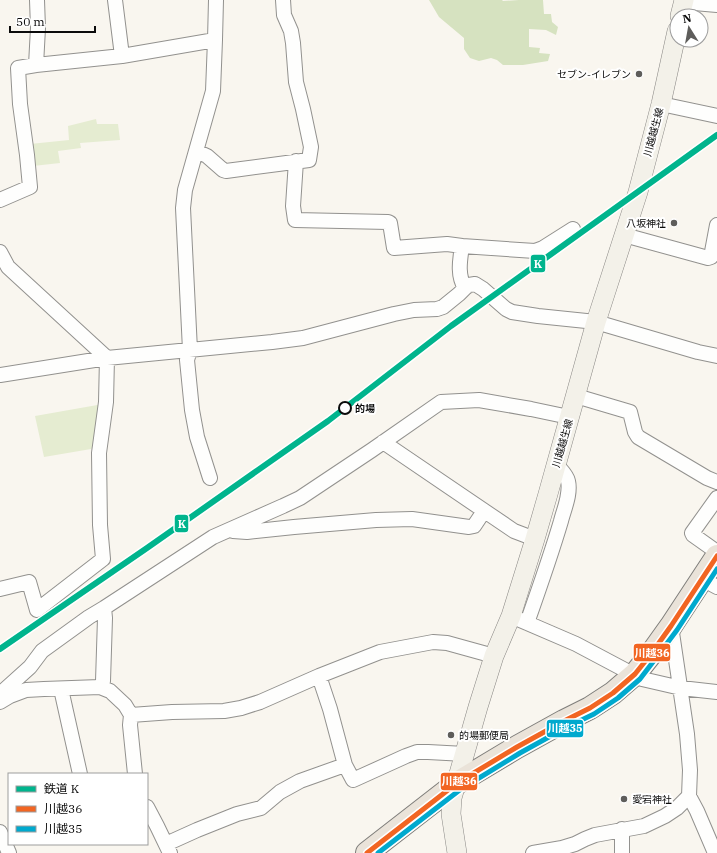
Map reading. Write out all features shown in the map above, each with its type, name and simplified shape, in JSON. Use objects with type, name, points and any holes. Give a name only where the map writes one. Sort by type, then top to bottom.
[{"type":"main road","name":"川越越生線","points":[[457,853],[451,814],[452,798],[494,656],[519,620],[535,539],[596,322],[638,192],[661,104],[673,48]]},
{"type":"main road","points":[[366,853],[457,784],[516,748],[590,708],[614,693],[635,674],[671,626],[710,583],[717,556]]},
{"type":"street","points":[[36,64],[38,28],[37,0]]},
{"type":"street","points":[[116,0],[122,56]]},
{"type":"street","points":[[210,478],[197,437],[192,410],[187,360],[190,350],[183,208],[185,190],[213,91],[216,0]]},
{"type":"street","points":[[196,151],[207,156],[226,171],[309,160],[311,147],[296,82],[293,43],[291,31],[284,15],[283,0]]},
{"type":"street","points":[[682,6],[717,5]]},
{"type":"street","points":[[0,200],[30,187],[20,104],[18,68],[36,64],[122,56],[215,40]]},
{"type":"street","points":[[661,104],[717,116]]},
{"type":"street","points":[[296,161],[292,206],[295,220],[388,222],[390,223],[394,248],[447,244],[535,251],[543,248],[573,228]]},
{"type":"street","points":[[624,235],[708,258],[711,257],[717,224]]},
{"type":"street","points":[[462,246],[460,270],[464,288]]},
{"type":"street","points":[[0,252],[4,267],[107,358],[106,402],[99,453],[100,525],[103,558],[37,610],[29,582],[0,589]]},
{"type":"street","points":[[0,375],[107,358],[303,338],[394,314],[414,310],[437,309],[459,294],[464,288],[475,284],[506,309],[512,312],[596,322],[691,350],[717,356]]},
{"type":"street","points":[[576,396],[630,412],[635,432],[638,437],[707,478],[717,482]]},
{"type":"street","points":[[0,694],[30,667],[42,650],[89,617],[213,537],[300,498],[441,402],[479,400],[531,409],[569,418]]},
{"type":"street","points":[[383,442],[514,531],[535,539]]},
{"type":"street","points":[[556,464],[568,479],[567,500],[543,578],[519,620],[576,644],[642,679],[681,688],[717,692]]},
{"type":"street","points":[[717,498],[692,533],[717,552]]},
{"type":"street","points":[[226,531],[247,532],[376,520],[412,519],[469,527],[474,526],[484,511]]},
{"type":"street","points":[[100,687],[103,681],[104,608]]},
{"type":"street","points":[[671,626],[687,734],[690,770],[689,796],[715,853]]},
{"type":"street","points":[[131,714],[224,711],[241,708],[260,702],[319,676],[380,652],[433,642],[447,643],[494,656]]},
{"type":"street","points":[[319,676],[330,709],[345,765],[354,780],[417,752],[465,754]]},
{"type":"street","points":[[0,702],[10,696],[26,690],[100,687],[110,691],[125,705],[131,714],[130,725],[135,773]]},
{"type":"street","points":[[61,689],[80,773]]},
{"type":"street","points":[[148,809],[168,848],[197,830],[237,814],[261,808],[280,792],[300,781],[345,765]]},
{"type":"street","points":[[533,853],[562,848],[595,835],[644,826],[665,816],[677,808],[689,796]]},
{"type":"street","points":[[622,829],[622,853]]},
{"type":"street","points":[[0,832],[9,853]]},
{"type":"green space","points":[[429,0],[543,0],[544,14],[551,14],[552,22],[558,27],[556,35],[546,30],[529,29],[529,47],[540,48],[539,53],[550,54],[548,61],[523,65],[503,65],[497,60],[491,58],[479,61],[470,58],[464,49],[464,38],[439,17]]},
{"type":"green space","points":[[96,119],[97,124],[118,124],[120,140],[80,143],[81,148],[58,151],[60,163],[33,166],[30,144],[69,140],[68,126]]},
{"type":"green space","points":[[103,404],[96,444],[91,449],[44,457],[35,416]]},
{"type":"rail line","name":"K","points":[[0,649],[328,421],[451,326],[717,135]]},
{"type":"transit line","name":"川越36","points":[[367,853],[457,783],[517,747],[590,708],[613,693],[635,674],[651,654],[717,556]]},
{"type":"transit line","name":"川越35","points":[[378,853],[461,789],[520,753],[594,714],[618,698],[640,679],[677,630],[717,569]]},
{"type":"place","name":"セブン-イレブン","points":[[639,74]]},
{"type":"place","name":"八坂神社","points":[[674,223]]},
{"type":"place","name":"的場","points":[[345,408]]},
{"type":"place","name":"的場郵便局","points":[[451,735]]},
{"type":"place","name":"愛宕神社","points":[[624,799]]}]
